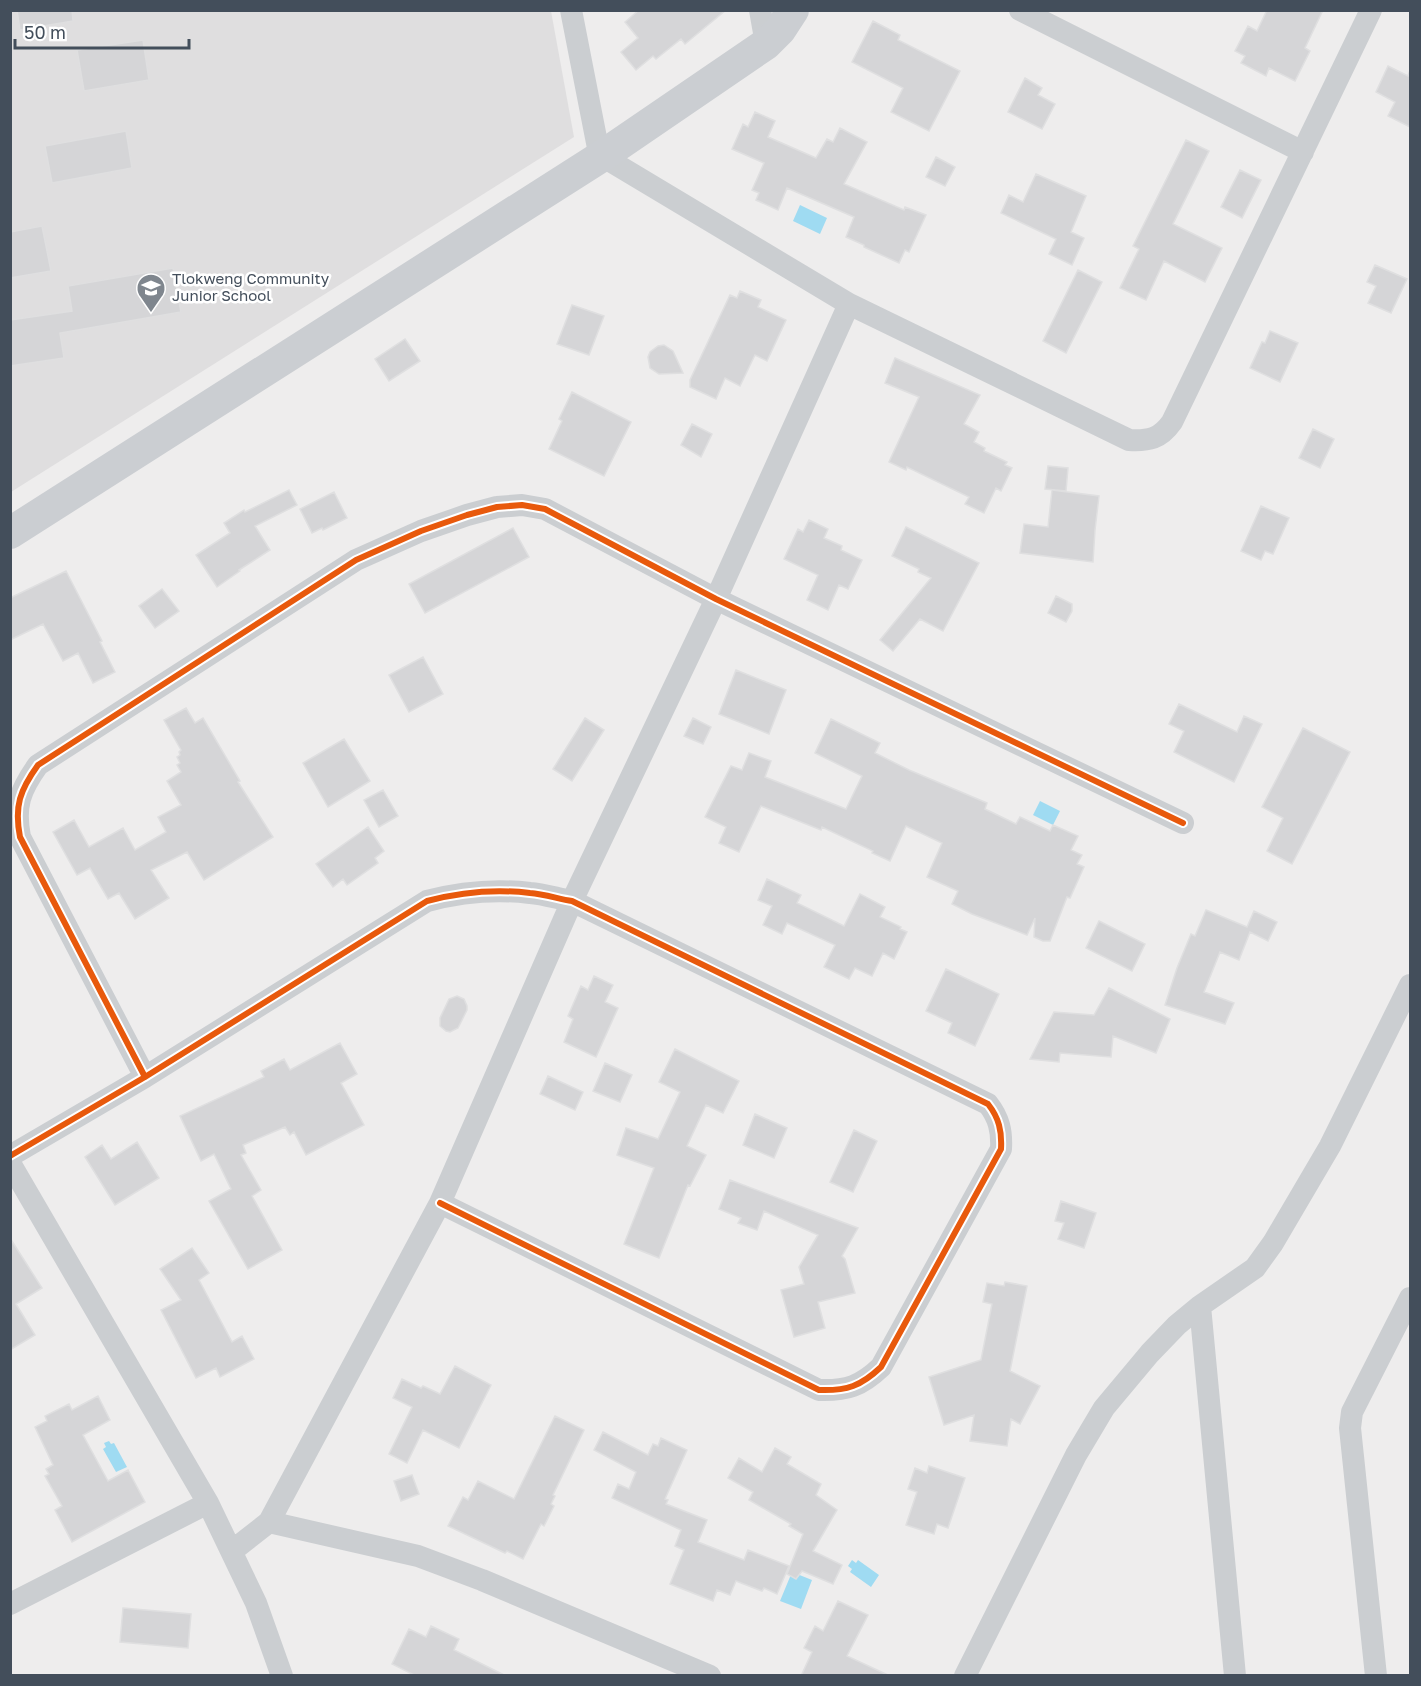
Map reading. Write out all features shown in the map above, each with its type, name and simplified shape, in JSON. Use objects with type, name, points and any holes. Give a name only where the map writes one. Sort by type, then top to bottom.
[{"type":"street","points":[[571,10],[597,142],[602,156],[849,304],[1129,440],[1155,438],[1172,422],[1371,10]]},
{"type":"street","points":[[760,10],[766,44]]},
{"type":"street","points":[[10,534],[602,156],[766,44],[780,30],[793,10]]},
{"type":"street","points":[[1020,10],[1303,152]]},
{"type":"street","points":[[232,1551],[269,1522],[440,1203],[572,902],[716,599],[849,304]]},
{"type":"street","points":[[145,1077],[20,837],[16,820],[25,783],[38,765],[356,560],[421,531],[497,507],[522,505],[545,509],[716,599],[1183,823]]},
{"type":"street","points":[[10,1156],[145,1077],[427,901],[453,894],[479,892],[531,892],[572,902],[988,1104],[1000,1124],[1002,1136],[1001,1149],[881,1367],[869,1378],[853,1387],[836,1390],[819,1390],[440,1203]]},
{"type":"street","points":[[965,1676],[1076,1455],[1104,1408],[1177,1325],[1255,1268],[1273,1243],[1330,1146],[1410,985]]},
{"type":"street","points":[[10,1163],[208,1503],[256,1603],[282,1676]]},
{"type":"street","points":[[1376,1676],[1350,1428],[1352,1412],[1410,1298]]},
{"type":"street","points":[[1200,1306],[1235,1676]]},
{"type":"street","points":[[10,1604],[208,1503]]},
{"type":"street","points":[[269,1522],[418,1556],[482,1580],[710,1676]]},
{"type":"shaded area","name":"Tlokweng Community Junior School","points":[[11,11],[551,11],[574,137],[11,492]]},
{"type":"water","points":[[800,205],[827,218],[820,234],[793,221]]},
{"type":"water","points":[[1040,801],[1060,811],[1053,825],[1033,815]]},
{"type":"water","points":[[109,1441],[111,1444],[114,1443],[127,1467],[116,1472],[103,1449],[106,1447],[104,1443]]},
{"type":"water","points":[[852,1560],[856,1563],[858,1560],[879,1575],[871,1587],[850,1572],[852,1569],[848,1566]]},
{"type":"water","points":[[792,1572],[812,1580],[801,1609],[780,1601]]},
{"type":"building","points":[[17,10],[72,10],[73,21],[20,30]]},
{"type":"building","points":[[639,10],[726,10],[685,44],[681,39],[656,59],[653,56],[636,70],[621,52],[638,38],[625,22]]},
{"type":"building","points":[[1267,10],[1323,10],[1305,48],[1310,51],[1295,81],[1269,68],[1266,76],[1241,63],[1245,56],[1235,51],[1248,26],[1257,31]]},
{"type":"building","points":[[873,21],[900,35],[898,40],[960,71],[929,131],[891,112],[903,88],[852,62]]},
{"type":"building","points":[[143,40],[149,80],[84,91],[77,50]]},
{"type":"building","points":[[1388,66],[1408,76],[1410,70],[1410,127],[1388,116],[1395,102],[1376,92]]},
{"type":"building","points":[[1025,78],[1042,88],[1038,95],[1055,104],[1042,129],[1008,112]]},
{"type":"building","points":[[755,112],[775,121],[768,137],[816,158],[827,139],[833,142],[840,128],[867,142],[844,184],[904,210],[905,207],[926,215],[909,252],[905,250],[899,263],[846,237],[854,217],[787,188],[778,210],[756,200],[759,193],[752,190],[764,163],[732,149],[743,124],[748,127]]},
{"type":"building","points":[[126,131],[132,168],[52,183],[45,146]]},
{"type":"building","points":[[1186,140],[1209,151],[1173,224],[1222,248],[1205,282],[1164,261],[1146,300],[1120,288],[1139,249],[1133,246]]},
{"type":"building","points":[[936,157],[955,167],[945,186],[926,177]]},
{"type":"building","points":[[1240,170],[1261,180],[1242,218],[1221,207]]},
{"type":"building","points":[[1036,174],[1086,196],[1071,232],[1084,238],[1072,265],[1049,254],[1056,239],[1001,213],[1009,195],[1023,202]]},
{"type":"building","points":[[42,226],[51,271],[10,278],[10,232]]},
{"type":"building","points":[[1375,265],[1407,279],[1391,313],[1368,303],[1376,286],[1367,282]]},
{"type":"building","points":[[173,268],[181,312],[60,333],[64,358],[10,366],[10,320],[72,311],[68,286]]},
{"type":"building","points":[[1078,270],[1102,282],[1066,353],[1043,341]]},
{"type":"building","points":[[740,291],[761,300],[758,307],[786,320],[767,361],[755,355],[740,386],[725,378],[716,399],[690,387],[690,380],[730,295],[737,298]]},
{"type":"building","points":[[572,305],[604,316],[589,355],[557,344]]},
{"type":"building","points":[[1270,331],[1298,343],[1280,382],[1250,368],[1262,342],[1265,343]]},
{"type":"building","points":[[405,339],[420,361],[389,381],[375,359]]},
{"type":"building","points":[[664,345],[673,351],[683,373],[659,374],[650,368],[648,357],[650,352]]},
{"type":"building","points":[[895,358],[980,395],[964,424],[979,432],[974,442],[985,448],[984,451],[1007,462],[1005,465],[1012,468],[1001,491],[996,488],[984,513],[965,504],[969,497],[907,467],[906,470],[889,462],[919,397],[885,383]]},
{"type":"building","points":[[572,392],[631,422],[604,476],[549,449],[562,421],[559,419]]},
{"type":"building","points":[[692,424],[712,434],[701,457],[681,445]]},
{"type":"building","points":[[1313,429],[1334,439],[1320,468],[1299,458]]},
{"type":"building","points":[[1048,466],[1068,468],[1066,491],[1045,489]]},
{"type":"building","points":[[289,490],[297,505],[255,526],[270,550],[217,587],[196,555],[230,533],[224,523],[244,510],[245,512]]},
{"type":"building","points":[[1052,490],[1099,496],[1093,562],[1020,553],[1024,524],[1048,527]]},
{"type":"building","points":[[334,492],[347,518],[312,533],[300,509]]},
{"type":"building","points":[[1261,506],[1289,518],[1273,554],[1265,551],[1261,560],[1241,551]]},
{"type":"building","points":[[809,520],[828,529],[824,538],[842,546],[841,550],[862,560],[848,589],[839,585],[828,610],[807,600],[818,575],[784,559],[798,529],[803,532]]},
{"type":"building","points":[[906,527],[979,563],[943,631],[920,619],[893,651],[880,640],[931,578],[918,572],[919,569],[892,556]]},
{"type":"building","points":[[513,528],[529,557],[425,613],[409,584]]},
{"type":"building","points":[[66,571],[102,641],[100,642],[115,672],[93,683],[78,653],[63,661],[43,624],[10,640],[10,598]]},
{"type":"building","points":[[162,589],[179,611],[155,628],[139,606]]},
{"type":"building","points":[[1056,596],[1072,604],[1072,611],[1066,622],[1048,613]]},
{"type":"building","points":[[423,657],[443,694],[409,712],[389,675]]},
{"type":"building","points":[[736,670],[786,690],[769,734],[719,714]]},
{"type":"building","points":[[1179,704],[1237,732],[1244,716],[1262,724],[1234,782],[1174,752],[1184,731],[1169,724]]},
{"type":"building","points":[[186,708],[195,723],[203,718],[240,781],[238,782],[273,837],[204,880],[187,852],[151,870],[169,898],[135,919],[119,893],[108,899],[90,868],[77,875],[53,832],[74,820],[89,847],[123,828],[135,850],[166,832],[158,817],[181,805],[167,781],[181,772],[177,765],[180,763],[177,757],[181,750],[164,720]]},
{"type":"building","points":[[585,718],[604,730],[572,781],[553,769]]},
{"type":"building","points":[[693,718],[711,727],[703,744],[684,736]]},
{"type":"building","points":[[831,719],[880,743],[875,753],[987,803],[985,809],[1016,824],[1020,817],[1050,831],[1053,825],[1078,836],[1071,850],[1082,855],[1077,864],[1084,867],[1070,898],[1067,897],[1050,941],[1034,937],[1035,918],[1027,935],[952,904],[958,891],[927,877],[942,843],[906,826],[890,861],[822,827],[821,830],[761,806],[739,852],[719,843],[726,827],[705,817],[731,766],[742,770],[749,753],[771,761],[765,777],[846,809],[862,776],[815,753]]},
{"type":"building","points":[[1303,728],[1350,752],[1292,864],[1267,851],[1283,818],[1262,807]]},
{"type":"building","points":[[344,739],[370,781],[328,807],[303,763]]},
{"type":"building","points":[[383,790],[398,816],[379,827],[364,800]]},
{"type":"building","points":[[368,827],[384,851],[375,858],[378,863],[347,885],[343,879],[333,887],[316,864]]},
{"type":"building","points":[[767,879],[801,895],[797,903],[844,926],[860,894],[885,907],[880,917],[907,932],[894,959],[883,953],[872,976],[855,968],[849,979],[824,967],[835,945],[787,923],[782,934],[763,925],[772,906],[758,900]]},
{"type":"building","points":[[1206,910],[1247,927],[1254,911],[1277,922],[1268,941],[1250,932],[1239,960],[1220,952],[1204,992],[1234,1003],[1225,1024],[1165,1005],[1191,934],[1195,936]]},
{"type":"building","points":[[1099,921],[1145,944],[1132,971],[1086,948]]},
{"type":"building","points":[[946,969],[999,994],[975,1046],[948,1033],[952,1023],[926,1011]]},
{"type":"building","points":[[594,976],[613,985],[605,1002],[618,1008],[596,1057],[564,1042],[573,1019],[568,1016],[581,986],[588,990]]},
{"type":"building","points":[[1109,988],[1170,1019],[1156,1053],[1113,1036],[1111,1057],[1060,1053],[1059,1062],[1030,1059],[1054,1012],[1094,1015]]},
{"type":"building","points":[[457,996],[464,999],[467,1010],[458,1028],[450,1032],[446,1031],[440,1026],[440,1018],[449,999]]},
{"type":"building","points":[[340,1043],[357,1074],[341,1083],[364,1125],[306,1155],[294,1132],[290,1135],[285,1127],[243,1145],[246,1153],[241,1155],[261,1190],[252,1196],[282,1250],[248,1269],[209,1201],[231,1189],[214,1154],[201,1161],[180,1116],[264,1077],[261,1071],[284,1059],[290,1070]]},
{"type":"building","points":[[675,1049],[739,1081],[723,1113],[706,1105],[687,1146],[706,1155],[690,1186],[688,1185],[659,1258],[624,1244],[654,1168],[617,1155],[626,1128],[658,1139],[680,1092],[659,1082]]},
{"type":"building","points":[[605,1063],[632,1075],[620,1102],[593,1091]]},
{"type":"building","points":[[548,1076],[583,1092],[575,1110],[540,1094]]},
{"type":"building","points":[[755,1114],[787,1128],[774,1158],[743,1145]]},
{"type":"building","points":[[854,1130],[877,1141],[853,1192],[830,1182]]},
{"type":"building","points":[[137,1142],[159,1178],[115,1205],[85,1157],[102,1145],[111,1159]]},
{"type":"building","points":[[730,1180],[858,1228],[842,1256],[845,1259],[855,1293],[818,1302],[825,1328],[794,1337],[781,1290],[804,1284],[799,1267],[818,1235],[764,1211],[757,1230],[738,1223],[741,1218],[719,1209]]},
{"type":"building","points":[[1061,1201],[1096,1213],[1084,1248],[1058,1239],[1064,1223],[1055,1221]]},
{"type":"building","points":[[10,1238],[42,1288],[16,1304],[35,1335],[10,1350]]},
{"type":"building","points":[[192,1248],[209,1273],[199,1280],[232,1342],[242,1336],[254,1359],[220,1377],[216,1368],[196,1378],[161,1310],[181,1300],[160,1269]]},
{"type":"building","points":[[1005,1282],[1027,1286],[1010,1371],[1040,1386],[1020,1424],[1011,1419],[1007,1446],[970,1441],[974,1415],[944,1425],[929,1377],[981,1360],[992,1304],[983,1302],[987,1283],[1004,1286]]},
{"type":"building","points":[[455,1366],[491,1385],[459,1448],[423,1430],[407,1463],[389,1454],[412,1407],[393,1398],[402,1379],[440,1394]]},
{"type":"building","points":[[98,1396],[110,1420],[83,1435],[108,1481],[128,1470],[145,1502],[72,1542],[55,1510],[62,1506],[45,1476],[49,1474],[46,1469],[53,1465],[35,1427],[47,1421],[45,1416],[69,1404],[72,1410]]},
{"type":"building","points":[[555,1416],[584,1430],[553,1495],[555,1496],[551,1504],[554,1506],[544,1526],[541,1524],[523,1559],[448,1526],[463,1497],[468,1500],[478,1481],[514,1499]]},
{"type":"building","points":[[603,1432],[648,1455],[653,1444],[658,1446],[661,1438],[687,1450],[665,1499],[668,1500],[666,1504],[707,1520],[698,1542],[744,1560],[748,1550],[789,1566],[777,1594],[736,1581],[730,1595],[717,1590],[713,1601],[670,1584],[684,1550],[675,1546],[681,1530],[612,1498],[618,1484],[629,1489],[636,1472],[594,1450]]},
{"type":"building","points":[[775,1448],[791,1457],[787,1464],[821,1484],[816,1495],[837,1510],[813,1551],[842,1565],[833,1584],[802,1571],[796,1579],[787,1574],[803,1534],[789,1526],[791,1524],[749,1500],[753,1492],[728,1478],[739,1458],[762,1472]]},
{"type":"building","points":[[929,1466],[965,1478],[948,1528],[937,1524],[934,1534],[906,1525],[917,1492],[908,1489],[915,1468],[927,1473]]},
{"type":"building","points":[[412,1475],[419,1494],[401,1501],[394,1481]]},
{"type":"building","points":[[838,1601],[868,1615],[847,1656],[890,1676],[801,1676],[812,1652],[804,1648],[815,1626],[823,1631]]},
{"type":"building","points":[[123,1608],[191,1614],[188,1648],[120,1642]]},
{"type":"building","points":[[431,1626],[459,1639],[454,1650],[506,1676],[416,1676],[392,1664],[409,1629],[426,1637]]},
{"type":"cycle path","points":[[145,1077],[20,837],[18,807],[32,774],[38,765],[356,560],[421,531],[497,507],[522,505],[545,509],[716,599],[1183,823]]},
{"type":"cycle path","points":[[10,1156],[145,1077],[427,901],[453,895],[491,891],[535,894],[572,901],[988,1104],[995,1114],[1001,1136],[1001,1149],[881,1367],[860,1383],[838,1390],[819,1390],[440,1203]]},
{"type":"place","name":"Tlokweng Community Junior School","points":[[151,314]]}]
